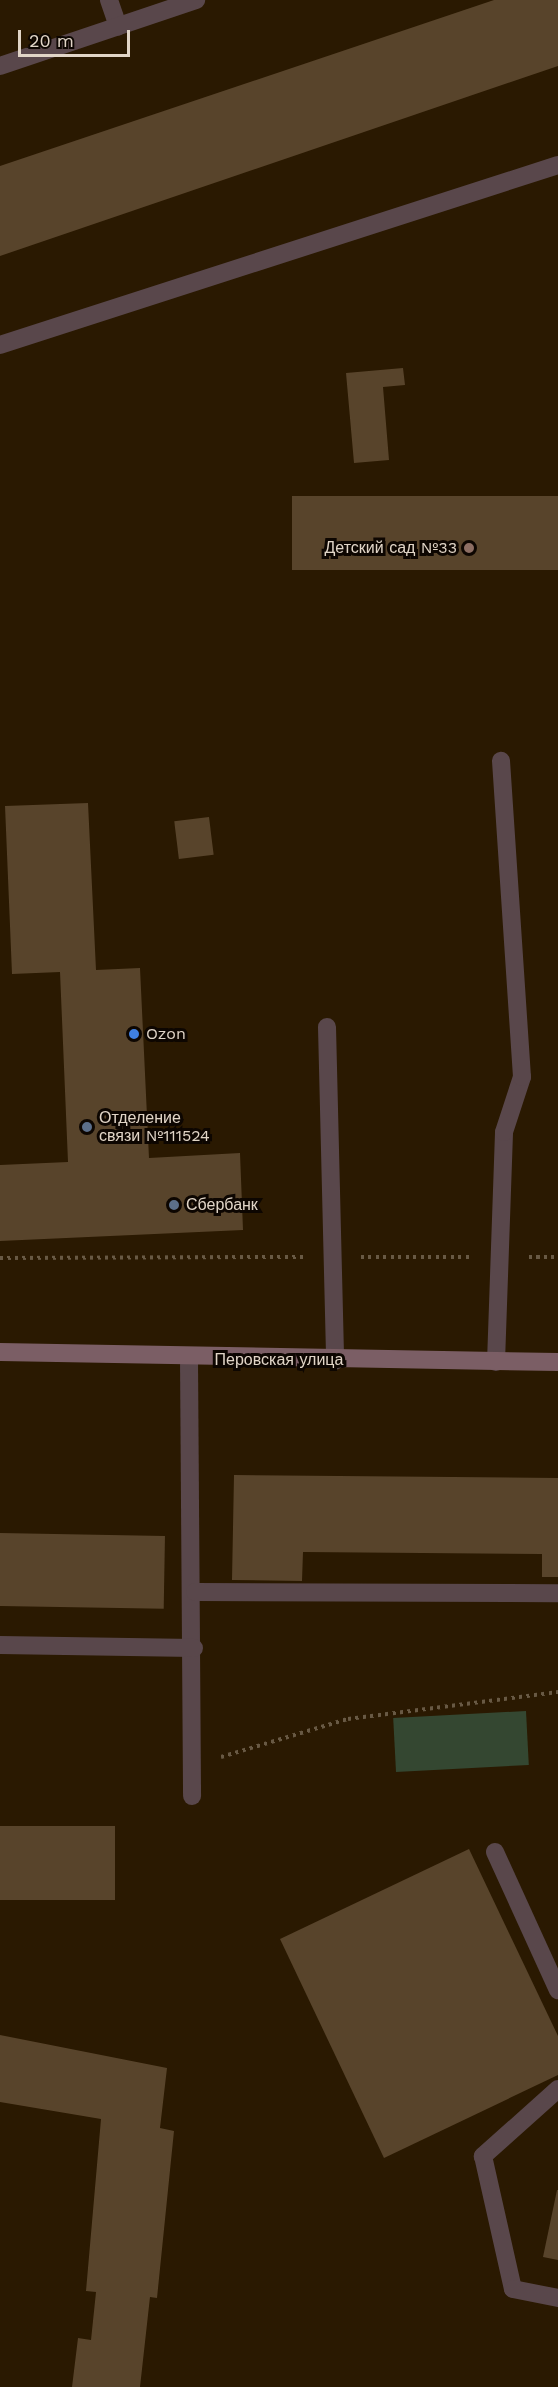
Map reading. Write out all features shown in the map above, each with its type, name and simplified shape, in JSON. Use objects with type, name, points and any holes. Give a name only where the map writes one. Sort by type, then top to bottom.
[{"type":"main road","name":"Перовская улица","points":[[0,1352],[189,1359],[558,1362]]},
{"type":"street","points":[[109,0],[118,26]]},
{"type":"street","points":[[0,66],[196,0]]},
{"type":"street","points":[[0,345],[558,165]]},
{"type":"street","points":[[496,1362],[496,1257],[504,1132],[522,1077],[501,761]]},
{"type":"street","points":[[327,1027],[335,1361]]},
{"type":"street","points":[[189,1359],[195,1592],[192,1796]]},
{"type":"street","points":[[195,1592],[558,1593]]},
{"type":"street","points":[[0,1645],[194,1648]]},
{"type":"street","points":[[495,1851],[558,1990]]},
{"type":"street","points":[[558,2089],[483,2156],[513,2289],[558,2298]]},
{"type":"path","points":[[0,1258],[558,1257]]},
{"type":"path","points":[[193,1765],[348,1719],[558,1692]]},
{"type":"green space","points":[[526,1711],[529,1765],[396,1772],[393,1718]]},
{"type":"building","points":[[494,0],[558,0],[558,66],[0,256],[0,166]]},
{"type":"building","points":[[403,368],[405,385],[383,387],[389,460],[354,463],[346,373]]},
{"type":"building","points":[[292,496],[558,496],[558,570],[292,570]]},
{"type":"building","points":[[88,803],[96,970],[140,968],[149,1158],[240,1153],[243,1230],[0,1241],[0,1165],[68,1162],[60,972],[12,974],[5,806]]},
{"type":"building","points":[[209,817],[214,855],[179,859],[174,821]]},
{"type":"building","points":[[234,1475],[558,1478],[558,1577],[542,1577],[542,1554],[303,1552],[302,1581],[232,1580]]},
{"type":"building","points":[[0,1533],[165,1536],[164,1609],[0,1606]]},
{"type":"building","points":[[0,1826],[115,1826],[115,1900],[0,1900]]},
{"type":"building","points":[[469,1849],[558,2036],[558,2075],[384,2158],[280,1939]]},
{"type":"building","points":[[0,2035],[167,2068],[160,2128],[174,2131],[157,2298],[150,2297],[140,2387],[72,2387],[78,2338],[91,2340],[96,2292],[86,2291],[101,2119],[0,2102]]},
{"type":"building","points":[[558,2190],[558,2260],[543,2257]]},
{"type":"place","name":"Детский сад №33","points":[[469,548]]},
{"type":"place","name":"Ozon","points":[[134,1034]]},
{"type":"place","name":"Отделение связи №111524","points":[[87,1127]]},
{"type":"place","name":"Сбербанк","points":[[174,1205]]}]
